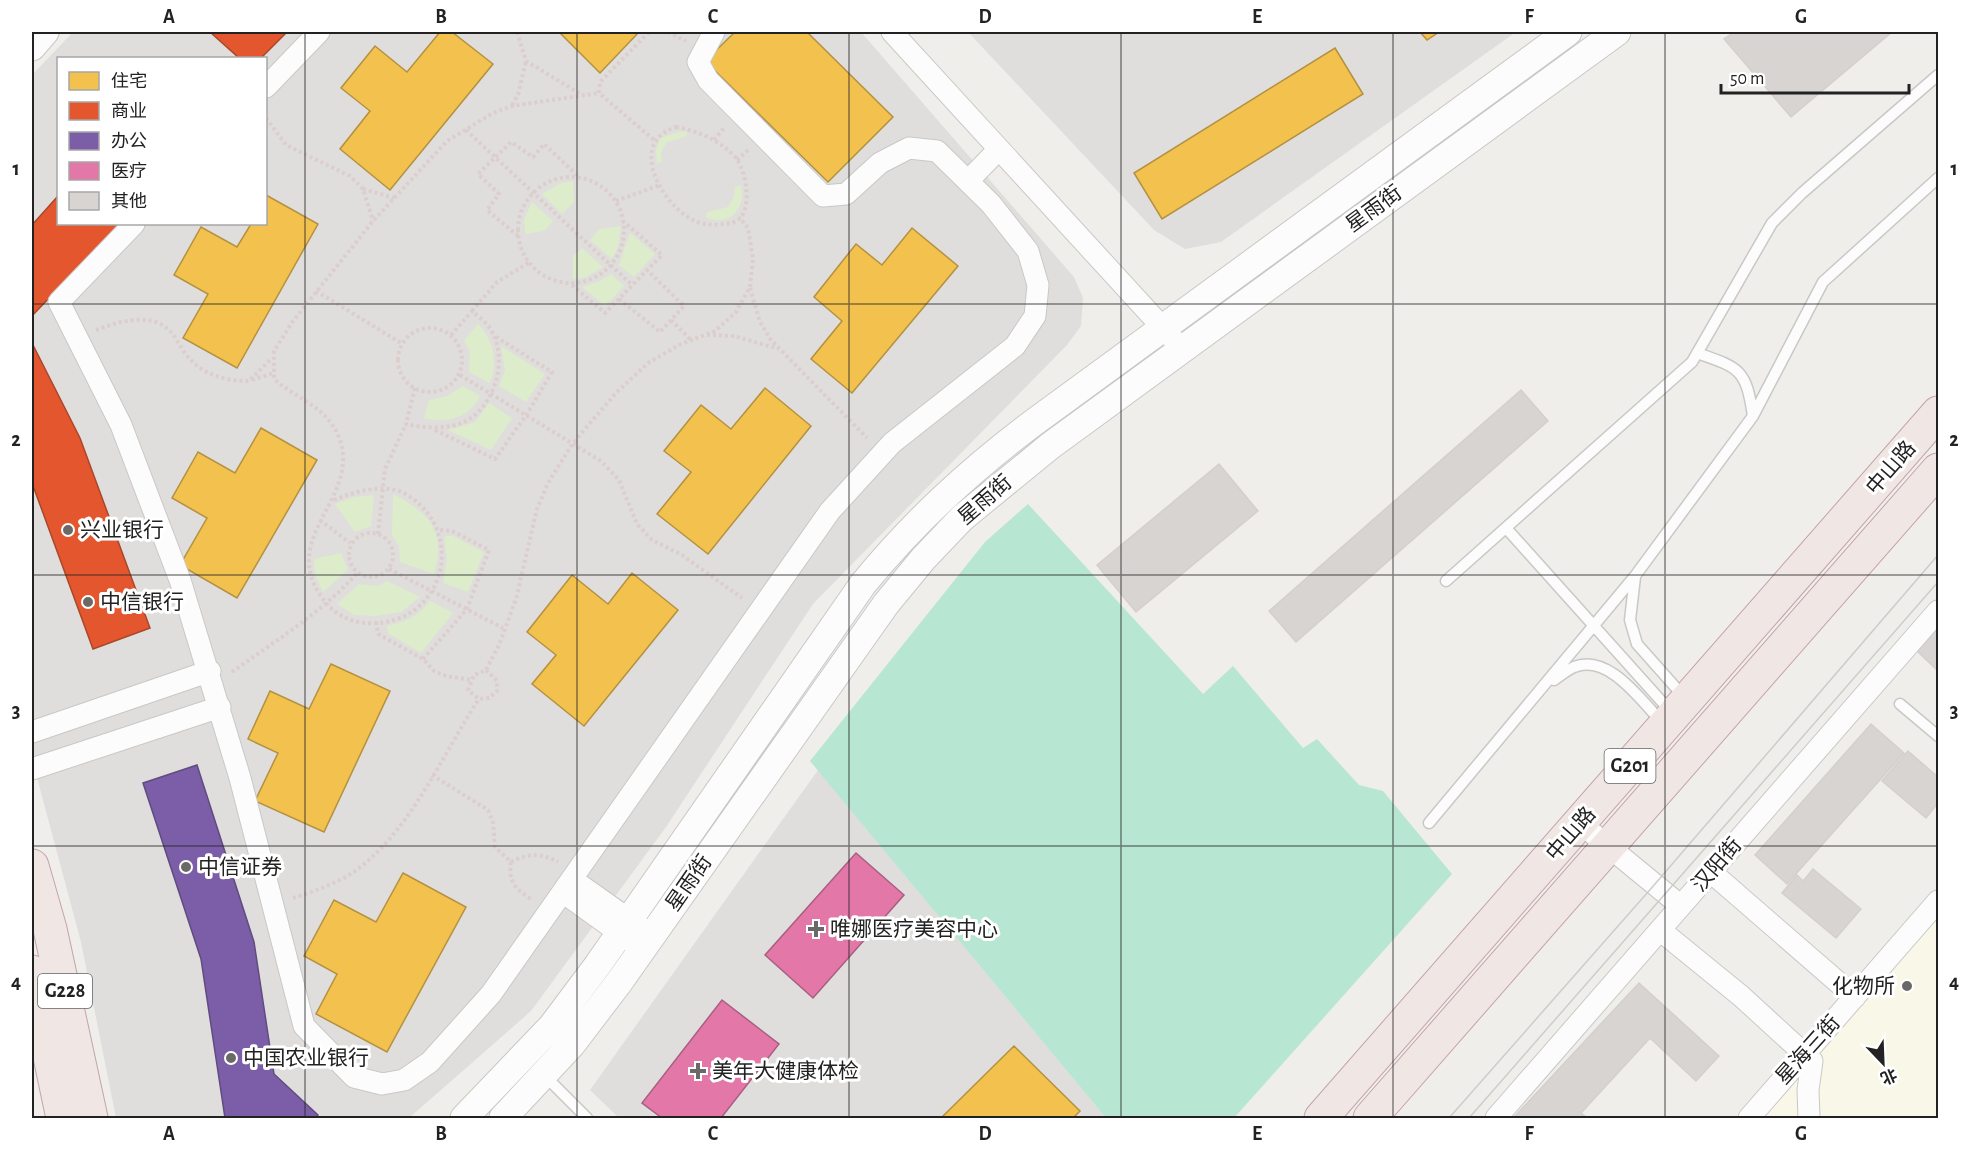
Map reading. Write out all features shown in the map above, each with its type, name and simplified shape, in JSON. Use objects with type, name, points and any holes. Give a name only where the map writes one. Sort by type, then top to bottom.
[{"type":"highway","name":"中山路","points":[[1321,1119],[1938,413]]},
{"type":"highway","name":"中山路","points":[[1370,1119],[1938,470]]},
{"type":"highway","name":"G228","points":[[32,866],[50,929],[77,1045],[91,1119]]},
{"type":"highway","name":"G228","points":[[32,972],[63,1119]]},
{"type":"street","points":[[32,47],[45,32]]},
{"type":"street","points":[[267,86],[319,32]]},
{"type":"street","points":[[133,225],[59,302],[122,425],[180,580],[212,678],[304,1026],[354,1077],[382,1084],[404,1080],[430,1062],[491,994],[572,882],[830,511],[891,443],[1015,346],[1035,316],[1038,285],[1028,251],[972,185],[937,151],[909,148],[880,163],[846,194],[823,196],[708,80],[698,62],[714,32]]},
{"type":"street","points":[[892,32],[1182,349]]},
{"type":"street","name":"星雨街","points":[[503,1119],[534,1065],[552,1026],[625,927],[863,584],[901,538],[941,497],[986,459],[1568,32]]},
{"type":"street","name":"星雨街","points":[[464,1119],[534,1065],[572,1044],[647,943],[886,604],[923,559],[962,518],[1004,482],[1182,349],[1617,32]]},
{"type":"street","points":[[972,185],[1004,153]]},
{"type":"street","name":"汉阳街","points":[[1496,1119],[1938,611]]},
{"type":"street","points":[[32,732],[212,678]]},
{"type":"street","points":[[32,769],[220,707]]},
{"type":"street","points":[[1580,823],[1681,906]]},
{"type":"street","points":[[1711,872],[1856,997]]},
{"type":"street","points":[[572,882],[647,943]]},
{"type":"street","name":"星海三街","points":[[1749,1119],[1938,901]]},
{"type":"street","points":[[1660,930],[1741,996],[1812,1060],[1808,1090],[1809,1119]]},
{"type":"lane","points":[[1446,580],[1692,362],[1772,223],[1802,193],[1938,75]]},
{"type":"lane","points":[[1429,823],[1635,576],[1753,416],[1823,282],[1938,178]]},
{"type":"lane","points":[[1697,353],[1732,366],[1748,384],[1753,416]]},
{"type":"lane","points":[[1506,528],[1593,627],[1676,714]]},
{"type":"lane","points":[[1635,576],[1630,620],[1637,644],[1676,714]]},
{"type":"lane","points":[[1546,685],[1575,666],[1596,666],[1612,671],[1676,714]]},
{"type":"lane","points":[[1900,704],[1938,736]]},
{"type":"lane","points":[[534,1065],[587,1119]]},
{"type":"path","points":[[512,106],[518,95],[526,61],[517,32]]},
{"type":"path","points":[[599,93],[600,82],[649,32]]},
{"type":"path","points":[[526,61],[582,95]]},
{"type":"path","points":[[334,500],[352,492],[398,490],[417,501],[429,513],[439,530],[443,552],[441,573],[433,591],[420,608],[404,618],[376,622],[355,621],[333,611],[325,604],[309,570],[309,547],[320,520],[334,500],[344,462],[338,436],[323,411],[274,379],[272,358],[293,321],[394,198],[447,141],[493,113],[512,106],[599,93],[654,140]]},
{"type":"path","points":[[267,119],[286,144],[350,176],[363,189],[374,221]]},
{"type":"path","points":[[676,127],[692,130],[714,140],[729,152],[737,160],[745,183],[747,198],[740,217],[735,222],[715,225],[694,220],[665,194],[660,184],[655,177],[651,159],[654,140],[664,131],[676,127]]},
{"type":"path","points":[[466,130],[632,285]]},
{"type":"path","points":[[519,236],[487,210],[499,194],[478,174],[494,158],[511,142],[533,157],[544,144],[578,177]]},
{"type":"path","points":[[566,177],[578,177],[597,182],[616,201],[625,235],[615,263],[585,282],[572,284],[555,281],[541,273],[530,262],[519,236],[518,216],[533,194],[550,182],[566,177]]},
{"type":"path","points":[[616,201],[660,184]]},
{"type":"path","points":[[363,189],[394,198]]},
{"type":"path","points":[[740,217],[748,228],[753,259],[750,287],[760,322],[779,349],[882,453]]},
{"type":"path","points":[[572,284],[605,313],[662,255],[623,221]]},
{"type":"path","points":[[450,336],[497,282],[530,262]]},
{"type":"path","points":[[619,299],[660,332],[684,306],[647,270]]},
{"type":"path","points":[[486,670],[497,681],[497,691],[489,698],[479,699],[468,690],[474,675],[486,670],[499,645],[503,628],[516,599],[537,509],[548,483],[573,442],[615,394],[648,363],[690,339],[725,325],[736,312],[750,287]]},
{"type":"path","points":[[316,291],[401,343]]},
{"type":"path","points":[[432,428],[460,422],[477,414],[499,377],[500,360],[490,327],[472,311]]},
{"type":"path","points":[[79,338],[108,326],[138,320],[163,325],[190,360],[210,374],[231,381],[249,381],[274,373]]},
{"type":"path","points":[[671,320],[690,339]]},
{"type":"path","points":[[426,328],[439,329],[450,336],[461,350],[463,363],[460,375],[450,386],[438,392],[423,392],[408,385],[401,374],[398,360],[401,343],[414,332],[426,328]]},
{"type":"path","points":[[406,424],[432,428],[495,459],[527,414],[552,372],[492,335]]},
{"type":"path","points":[[703,335],[734,336],[779,349]]},
{"type":"path","points":[[249,381],[272,358]]},
{"type":"path","points":[[460,375],[601,461],[619,480],[637,524],[652,540],[682,555],[759,611]]},
{"type":"path","points":[[378,534],[385,469],[406,424],[415,388]]},
{"type":"path","points":[[320,520],[350,543]]},
{"type":"path","points":[[423,660],[467,609],[489,550],[452,531],[439,530]]},
{"type":"path","points":[[378,534],[390,541],[393,550],[389,569],[377,577],[363,577],[348,557],[350,543],[363,535],[378,534]]},
{"type":"path","points":[[389,569],[503,628]]},
{"type":"path","points":[[212,678],[325,604],[358,572]]},
{"type":"path","points":[[376,622],[378,634],[423,660],[434,671],[446,676],[472,680]]},
{"type":"path","points":[[273,904],[311,892],[352,873],[382,847],[401,825],[479,699]]},
{"type":"path","points":[[432,775],[488,810],[493,822],[495,847],[511,862],[511,881],[518,890],[551,911]]},
{"type":"path","points":[[511,862],[531,855],[543,855],[572,882]]},
{"type":"shaded area","points":[[73,32],[861,32],[1074,277],[1083,298],[1081,326],[1067,345],[813,604],[666,827],[531,1011],[409,1118],[116,1118],[81,942],[32,759],[32,75]]},
{"type":"shaded area","points":[[968,32],[1516,32],[1221,242],[1185,249],[1154,230]]},
{"type":"shaded area","points":[[818,770],[1106,1118],[619,1118],[590,1090]]},
{"type":"shaded area","name":"化物所","points":[[1938,912],[1938,1118],[1763,1118],[1812,1061]]},
{"type":"green space","points":[[682,131],[688,132],[685,137],[667,142],[661,152],[662,161],[657,164],[656,151],[660,138]]},
{"type":"green space","points":[[573,181],[574,202],[562,214],[542,194],[561,183]]},
{"type":"green space","points":[[741,185],[741,202],[734,214],[722,220],[705,217],[707,212],[728,207],[734,196],[735,187]]},
{"type":"green space","points":[[532,202],[553,221],[544,231],[525,234],[524,219]]},
{"type":"green space","points":[[621,226],[618,247],[612,259],[590,240],[599,229]]},
{"type":"green space","points":[[630,233],[655,254],[634,277],[619,265]]},
{"type":"green space","points":[[582,248],[603,267],[584,278],[573,279],[573,256]]},
{"type":"green space","points":[[611,274],[624,286],[605,306],[582,287],[598,282]]},
{"type":"green space","points":[[478,324],[488,337],[493,352],[494,368],[490,383],[469,372],[470,352],[464,340]]},
{"type":"green space","points":[[501,346],[545,374],[526,402],[499,386],[505,371]]},
{"type":"green space","points":[[463,386],[480,396],[470,410],[456,418],[432,420],[424,418],[429,400],[447,396]]},
{"type":"green space","points":[[489,403],[512,418],[491,450],[448,430],[475,422]]},
{"type":"green space","points":[[393,494],[417,509],[432,525],[438,546],[434,574],[400,562],[399,546],[392,535]]},
{"type":"green space","points":[[374,495],[371,526],[355,532],[335,504],[354,497]]},
{"type":"green space","points":[[1028,504],[1203,694],[1233,666],[1303,748],[1317,739],[1359,785],[1383,791],[1452,874],[1234,1118],[1106,1118],[810,761],[985,542]]},
{"type":"green space","points":[[444,536],[453,536],[484,552],[468,592],[443,583],[447,559]]},
{"type":"green space","points":[[341,553],[348,570],[323,592],[315,574],[314,559]]},
{"type":"green space","points":[[387,581],[420,597],[401,612],[375,616],[354,615],[337,604],[359,584],[379,586]]},
{"type":"green space","points":[[430,601],[453,613],[421,653],[388,633],[387,626],[411,618]]},
{"type":"building: 住宅","points":[[440,32],[452,32],[493,64],[390,190],[340,149],[370,111],[341,88],[375,46],[407,72]]},
{"type":"building: 住宅","points":[[563,32],[639,32],[600,73],[561,34]]},
{"type":"building: 住宅","points":[[735,32],[807,32],[893,117],[828,182],[705,61]]},
{"type":"building: 住宅","points":[[1420,32],[1439,32],[1427,40]]},
{"type":"building: 住宅","points":[[1335,48],[1363,94],[1162,219],[1134,173]]},
{"type":"building: 住宅","points":[[267,196],[318,224],[237,368],[183,338],[208,294],[174,275],[201,227],[237,247],[250,225],[267,225]]},
{"type":"building: 住宅","points":[[912,228],[958,266],[852,393],[811,359],[842,321],[814,297],[856,244],[882,265]]},
{"type":"building: 住宅","points":[[765,388],[811,426],[708,554],[657,514],[691,472],[664,451],[701,405],[731,429]]},
{"type":"building: 住宅","points":[[261,428],[317,460],[237,598],[180,565],[207,518],[172,498],[198,452],[235,473]]},
{"type":"building: 住宅","points":[[632,573],[678,610],[584,726],[532,684],[556,655],[527,632],[572,575],[608,604]]},
{"type":"building: 住宅","points":[[331,664],[390,691],[324,832],[255,801],[278,753],[248,739],[270,691],[309,709]]},
{"type":"building: 住宅","points":[[403,873],[466,907],[387,1052],[316,1014],[337,974],[304,956],[334,900],[376,922]]},
{"type":"building: 住宅","points":[[1014,1046],[1080,1111],[1073,1118],[941,1118]]},
{"type":"building: 商业","points":[[210,32],[287,32],[262,57],[238,57]]},
{"type":"building: 商业","points":[[57,197],[57,225],[119,225],[32,316],[32,225]]},
{"type":"building: 商业","points":[[32,343],[80,438],[150,628],[93,649],[32,483]]},
{"type":"building: 办公","points":[[197,765],[254,942],[274,1074],[318,1115],[315,1118],[225,1118],[201,959],[143,783]]},
{"type":"building: 医疗","points":[[856,853],[904,895],[813,998],[765,955]]},
{"type":"building: 医疗","points":[[722,1000],[779,1044],[721,1118],[662,1118],[642,1103]]},
{"type":"building: 其他","points":[[1734,32],[1892,32],[1791,117],[1724,39]]},
{"type":"building: 其他","points":[[1521,390],[1548,421],[1296,642],[1269,611]]},
{"type":"building: 其他","points":[[1219,464],[1258,511],[1136,612],[1097,565]]},
{"type":"building: 其他","points":[[1938,627],[1938,671],[1917,651]]},
{"type":"building: 其他","points":[[1871,724],[1904,753],[1787,884],[1755,855]]},
{"type":"building: 其他","points":[[1908,751],[1938,777],[1938,803],[1926,818],[1882,781]]},
{"type":"building: 其他","points":[[1813,869],[1861,909],[1836,938],[1782,893],[1797,875],[1803,881]]},
{"type":"building: 其他","points":[[1639,983],[1719,1056],[1696,1081],[1650,1038],[1581,1113],[1587,1118],[1514,1117]]},
{"type":"tram line","points":[[1449,1118],[1655,884],[1938,555]]},
{"type":"tram line","points":[[1469,1118],[1938,582]]},
{"type":"place","name":"兴业银行","points":[[68,530]]},
{"type":"place","name":"中信银行","points":[[88,602]]},
{"type":"place","name":"中信证券","points":[[186,867]]},
{"type":"place","name":"唯娜医疗美容中心","points":[[816,929]]},
{"type":"place","name":"化物所","points":[[1907,986]]},
{"type":"place","name":"中国农业银行","points":[[231,1058]]},
{"type":"place","name":"美年大健康体检","points":[[698,1071]]}]
